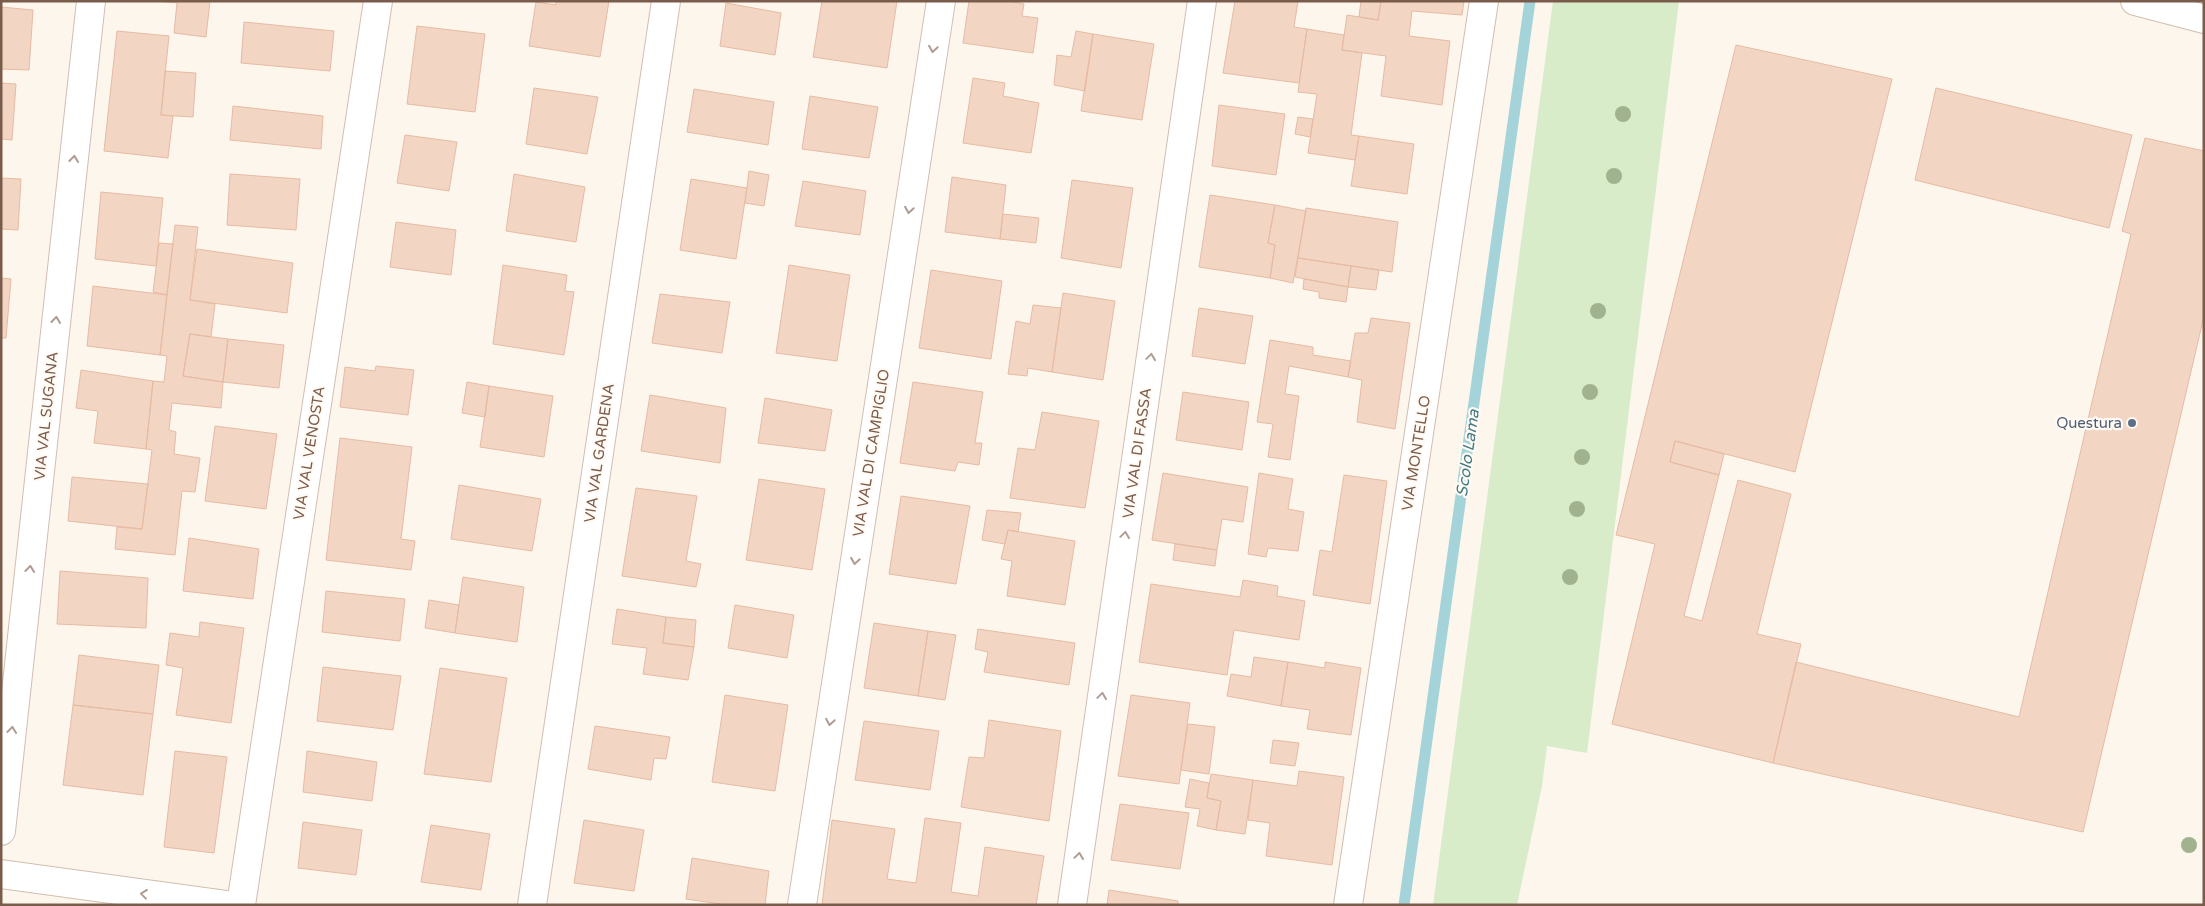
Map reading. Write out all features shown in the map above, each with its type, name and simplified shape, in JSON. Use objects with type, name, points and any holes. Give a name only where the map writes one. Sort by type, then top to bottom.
[{"type":"street","name":"VIA VAL SUGANA","points":[[1,831],[91,1]]},
{"type":"street","name":"VIA VAL VENOSTA","points":[[241,905],[378,1]]},
{"type":"street","name":"VIA VAL GARDENA","points":[[532,905],[666,1]]},
{"type":"street","name":"VIA VAL DI CAMPIGLIO","points":[[802,905],[941,1]]},
{"type":"street","name":"VIA VAL DI FASSA","points":[[1072,905],[1202,1]]},
{"type":"street","name":"VIA MONTELLO","points":[[1348,905],[1484,1]]},
{"type":"street","points":[[2135,1],[2204,19]]},
{"type":"street","points":[[1,874],[227,905]]},
{"type":"green space","points":[[1553,1],[1679,1],[1587,753],[1547,746],[1542,786],[1517,905],[1433,905]]},
{"type":"building","points":[[158,1],[210,1],[206,37],[174,33],[177,3]]},
{"type":"building","points":[[556,1],[609,1],[600,57],[529,46],[536,2],[556,5]]},
{"type":"building","points":[[822,1],[897,1],[887,68],[813,57]]},
{"type":"building","points":[[969,1],[1008,1],[1024,4],[1022,16],[1038,18],[1033,53],[963,43]]},
{"type":"building","points":[[1235,1],[1298,1],[1294,27],[1307,29],[1299,83],[1223,73]]},
{"type":"building","points":[[1361,1],[1381,1],[1378,20],[1359,17]]},
{"type":"building","points":[[1381,1],[1464,1],[1462,15],[1412,11],[1409,36],[1450,41],[1442,105],[1381,96],[1386,56],[1342,50],[1347,15],[1378,20]]},
{"type":"building","points":[[726,3],[781,13],[775,55],[720,46]]},
{"type":"building","points":[[1,7],[33,10],[29,70],[1,69]]},
{"type":"building","points":[[244,22],[334,31],[330,71],[241,63]]},
{"type":"building","points":[[417,26],[485,34],[475,112],[407,104]]},
{"type":"building","points":[[1307,29],[1344,35],[1342,50],[1362,53],[1351,135],[1359,136],[1355,160],[1308,153],[1317,94],[1298,92]]},
{"type":"building","points":[[117,31],[169,36],[161,115],[173,116],[168,158],[104,151]]},
{"type":"building","points":[[1076,31],[1093,34],[1085,91],[1054,85],[1057,55],[1071,57]]},
{"type":"building","points":[[1093,34],[1154,44],[1142,120],[1081,111]]},
{"type":"building","points":[[1736,45],[1892,79],[1795,472],[1675,441],[1670,462],[1719,475],[1684,616],[1702,621],[1738,480],[1791,494],[1757,634],[1801,644],[1773,763],[1612,724],[1655,544],[1616,535]]},
{"type":"building","points":[[165,71],[196,73],[193,117],[161,115]]},
{"type":"building","points":[[973,78],[1005,83],[1003,96],[1039,103],[1031,153],[963,143]]},
{"type":"building","points":[[1,83],[16,84],[12,140],[1,139]]},
{"type":"building","points":[[534,88],[598,97],[587,154],[526,144]]},
{"type":"building","points":[[1936,88],[2132,135],[2109,228],[1915,180]]},
{"type":"building","points":[[694,89],[774,102],[768,145],[687,132]]},
{"type":"building","points":[[810,96],[878,107],[869,158],[802,149]]},
{"type":"building","points":[[1219,105],[1285,114],[1276,175],[1212,166]]},
{"type":"building","points":[[233,106],[323,116],[321,149],[230,140]]},
{"type":"building","points":[[1298,117],[1313,119],[1310,137],[1295,134]]},
{"type":"building","points":[[405,135],[457,142],[449,191],[397,183]]},
{"type":"building","points":[[1359,136],[1414,144],[1407,194],[1351,186]]},
{"type":"building","points":[[2145,138],[2204,151],[2204,316],[2083,832],[1773,763],[1796,662],[2019,717],[2131,234],[2122,231]]},
{"type":"building","points":[[749,171],[769,175],[764,206],[745,203]]},
{"type":"building","points":[[230,174],[300,179],[296,230],[227,225]]},
{"type":"building","points":[[514,174],[585,187],[576,242],[506,231]]},
{"type":"building","points":[[952,177],[1006,185],[1000,239],[945,232]]},
{"type":"building","points":[[1,178],[21,179],[18,230],[1,229]]},
{"type":"building","points":[[691,179],[747,188],[736,259],[680,250]]},
{"type":"building","points":[[1072,180],[1133,188],[1121,268],[1061,258]]},
{"type":"building","points":[[803,181],[866,191],[860,235],[795,226]]},
{"type":"building","points":[[101,192],[163,198],[156,266],[95,259]]},
{"type":"building","points":[[1210,195],[1275,205],[1268,243],[1275,245],[1270,278],[1199,267]]},
{"type":"building","points":[[1275,205],[1306,211],[1293,283],[1270,278],[1275,245],[1268,243]]},
{"type":"building","points":[[1306,208],[1398,222],[1392,272],[1298,258]]},
{"type":"building","points":[[1003,214],[1039,218],[1036,243],[1000,239]]},
{"type":"building","points":[[396,222],[456,230],[451,275],[390,267]]},
{"type":"building","points":[[175,225],[198,227],[190,300],[215,304],[211,337],[190,334],[183,376],[223,382],[221,408],[172,403],[169,430],[176,432],[174,454],[200,458],[195,492],[182,491],[175,555],[115,549],[117,527],[142,529],[152,450],[146,449],[153,381],[164,382],[167,356],[160,355]]},
{"type":"building","points":[[159,243],[173,244],[167,295],[153,292]]},
{"type":"building","points":[[197,249],[293,263],[287,313],[190,300]]},
{"type":"building","points":[[1298,258],[1351,266],[1348,287],[1295,277]]},
{"type":"building","points":[[503,265],[567,275],[565,291],[574,292],[564,355],[493,344]]},
{"type":"building","points":[[789,265],[850,275],[837,361],[776,353]]},
{"type":"building","points":[[1351,266],[1379,270],[1376,290],[1348,287]]},
{"type":"building","points":[[931,270],[1002,281],[991,359],[919,348]]},
{"type":"building","points":[[1,278],[11,279],[6,338],[1,338]]},
{"type":"building","points":[[1304,279],[1348,287],[1346,302],[1319,298],[1319,292],[1303,289]]},
{"type":"building","points":[[93,286],[167,295],[160,355],[87,346]]},
{"type":"building","points":[[1063,293],[1115,301],[1103,380],[1052,372]]},
{"type":"building","points":[[660,294],[730,302],[722,353],[652,343]]},
{"type":"building","points":[[1033,305],[1061,308],[1052,372],[1028,368],[1027,376],[1008,374],[1016,321],[1030,324]]},
{"type":"building","points":[[1199,308],[1253,316],[1245,364],[1192,356]]},
{"type":"building","points":[[1371,318],[1410,323],[1395,429],[1357,422],[1362,380],[1348,377],[1355,333],[1368,333]]},
{"type":"building","points":[[190,334],[228,339],[223,382],[183,376]]},
{"type":"building","points":[[228,339],[284,345],[279,388],[223,382]]},
{"type":"building","points":[[1270,340],[1313,347],[1313,355],[1351,361],[1348,377],[1289,366],[1285,394],[1299,396],[1290,460],[1268,457],[1273,424],[1257,422]]},
{"type":"building","points":[[376,366],[414,370],[408,415],[340,407],[345,367],[375,371]]},
{"type":"building","points":[[81,370],[153,381],[146,449],[94,443],[98,411],[76,408]]},
{"type":"building","points":[[467,382],[489,386],[485,417],[462,413]]},
{"type":"building","points":[[913,382],[983,392],[975,443],[982,443],[979,465],[958,462],[955,471],[900,463]]},
{"type":"building","points":[[489,386],[553,396],[544,457],[480,447]]},
{"type":"building","points":[[1183,392],[1249,402],[1242,450],[1176,440]]},
{"type":"building","points":[[650,395],[726,408],[720,463],[641,451]]},
{"type":"building","points":[[765,398],[832,410],[825,451],[758,443]]},
{"type":"building","points":[[1042,412],[1099,421],[1085,508],[1010,498],[1018,448],[1035,450]]},
{"type":"building","points":[[215,426],[277,434],[266,509],[205,501]]},
{"type":"building","points":[[340,438],[412,447],[401,539],[415,541],[411,570],[326,560]]},
{"type":"building","points":[[1675,441],[1724,454],[1719,475],[1670,462]]},
{"type":"building","points":[[1163,473],[1248,487],[1243,522],[1222,519],[1217,550],[1152,540]]},
{"type":"building","points":[[1259,473],[1293,479],[1288,509],[1304,512],[1298,551],[1268,548],[1266,557],[1248,554]]},
{"type":"building","points":[[1344,475],[1387,481],[1370,604],[1313,595],[1320,550],[1332,552]]},
{"type":"building","points":[[72,477],[148,484],[142,529],[68,521]]},
{"type":"building","points":[[759,479],[825,489],[812,570],[746,560]]},
{"type":"building","points":[[459,485],[541,499],[532,551],[451,539]]},
{"type":"building","points":[[636,488],[697,496],[686,561],[701,564],[696,587],[622,576]]},
{"type":"building","points":[[901,496],[970,506],[956,584],[889,574]]},
{"type":"building","points":[[987,510],[1021,513],[1018,532],[1008,530],[1005,544],[982,540]]},
{"type":"building","points":[[1008,530],[1075,541],[1065,605],[1007,596],[1012,561],[1001,559]]},
{"type":"building","points":[[189,538],[259,549],[253,599],[183,591]]},
{"type":"building","points":[[1175,544],[1217,550],[1215,566],[1173,560]]},
{"type":"building","points":[[60,571],[148,578],[146,628],[57,624]]},
{"type":"building","points":[[463,577],[524,587],[517,642],[455,633]]},
{"type":"building","points":[[1243,580],[1278,586],[1277,596],[1305,601],[1299,640],[1234,630],[1227,675],[1139,662],[1151,584],[1240,597]]},
{"type":"building","points":[[326,591],[405,599],[400,641],[322,632]]},
{"type":"building","points":[[429,600],[459,605],[455,633],[425,628]]},
{"type":"building","points":[[735,605],[794,615],[787,658],[728,648]]},
{"type":"building","points":[[617,609],[666,617],[663,643],[694,647],[688,680],[643,674],[647,648],[612,644]]},
{"type":"building","points":[[666,617],[696,620],[694,647],[663,643]]},
{"type":"building","points":[[200,622],[244,628],[231,723],[176,715],[183,668],[166,665],[170,633],[199,637]]},
{"type":"building","points":[[874,623],[928,631],[918,696],[864,688]]},
{"type":"building","points":[[978,629],[1075,643],[1069,685],[984,672],[988,652],[975,649]]},
{"type":"building","points":[[928,631],[956,635],[945,700],[918,696]]},
{"type":"building","points":[[79,655],[159,665],[153,714],[73,705]]},
{"type":"building","points":[[1254,657],[1288,662],[1281,706],[1227,696],[1231,674],[1251,677]]},
{"type":"building","points":[[1288,662],[1325,668],[1325,662],[1361,668],[1351,735],[1307,729],[1310,710],[1281,706]]},
{"type":"building","points":[[323,667],[401,676],[393,730],[317,721]]},
{"type":"building","points":[[440,668],[507,678],[491,782],[424,774]]},
{"type":"building","points":[[725,695],[788,705],[775,791],[712,782]]},
{"type":"building","points":[[1131,695],[1190,703],[1179,784],[1118,776]]},
{"type":"building","points":[[73,705],[153,714],[143,795],[63,785]]},
{"type":"building","points":[[989,720],[1061,731],[1049,821],[961,807],[969,757],[984,758]]},
{"type":"building","points":[[864,721],[939,731],[930,790],[855,780]]},
{"type":"building","points":[[1188,724],[1215,727],[1209,774],[1181,770]]},
{"type":"building","points":[[595,726],[670,737],[666,759],[654,758],[651,780],[588,769]]},
{"type":"building","points":[[1273,740],[1299,743],[1295,766],[1270,763]]},
{"type":"building","points":[[175,751],[227,757],[214,853],[164,847]]},
{"type":"building","points":[[307,751],[377,762],[372,801],[303,792]]},
{"type":"building","points":[[1299,771],[1344,777],[1332,865],[1266,856],[1270,823],[1248,820],[1253,780],[1297,786]]},
{"type":"building","points":[[1211,774],[1253,780],[1245,834],[1216,830],[1221,801],[1207,798]]},
{"type":"building","points":[[1190,779],[1209,783],[1207,798],[1221,801],[1216,830],[1197,826],[1200,809],[1185,807]]},
{"type":"building","points":[[1120,804],[1189,813],[1180,869],[1111,860]]},
{"type":"building","points":[[925,818],[961,823],[951,892],[978,896],[985,847],[1044,856],[1036,905],[822,905],[832,820],[895,829],[887,879],[916,883]]},
{"type":"building","points":[[584,820],[644,830],[634,891],[574,883]]},
{"type":"building","points":[[303,822],[362,830],[356,875],[298,868]]},
{"type":"building","points":[[431,825],[490,834],[481,890],[421,882]]},
{"type":"building","points":[[692,858],[769,871],[765,905],[727,905],[686,899]]},
{"type":"building","points":[[1109,890],[1178,901],[1178,905],[1107,905]]},
{"type":"waterway","name":"Scolo Lama","points":[[1404,905],[1530,1]]},
{"type":"place","name":"Questura","points":[[2132,423]]}]
